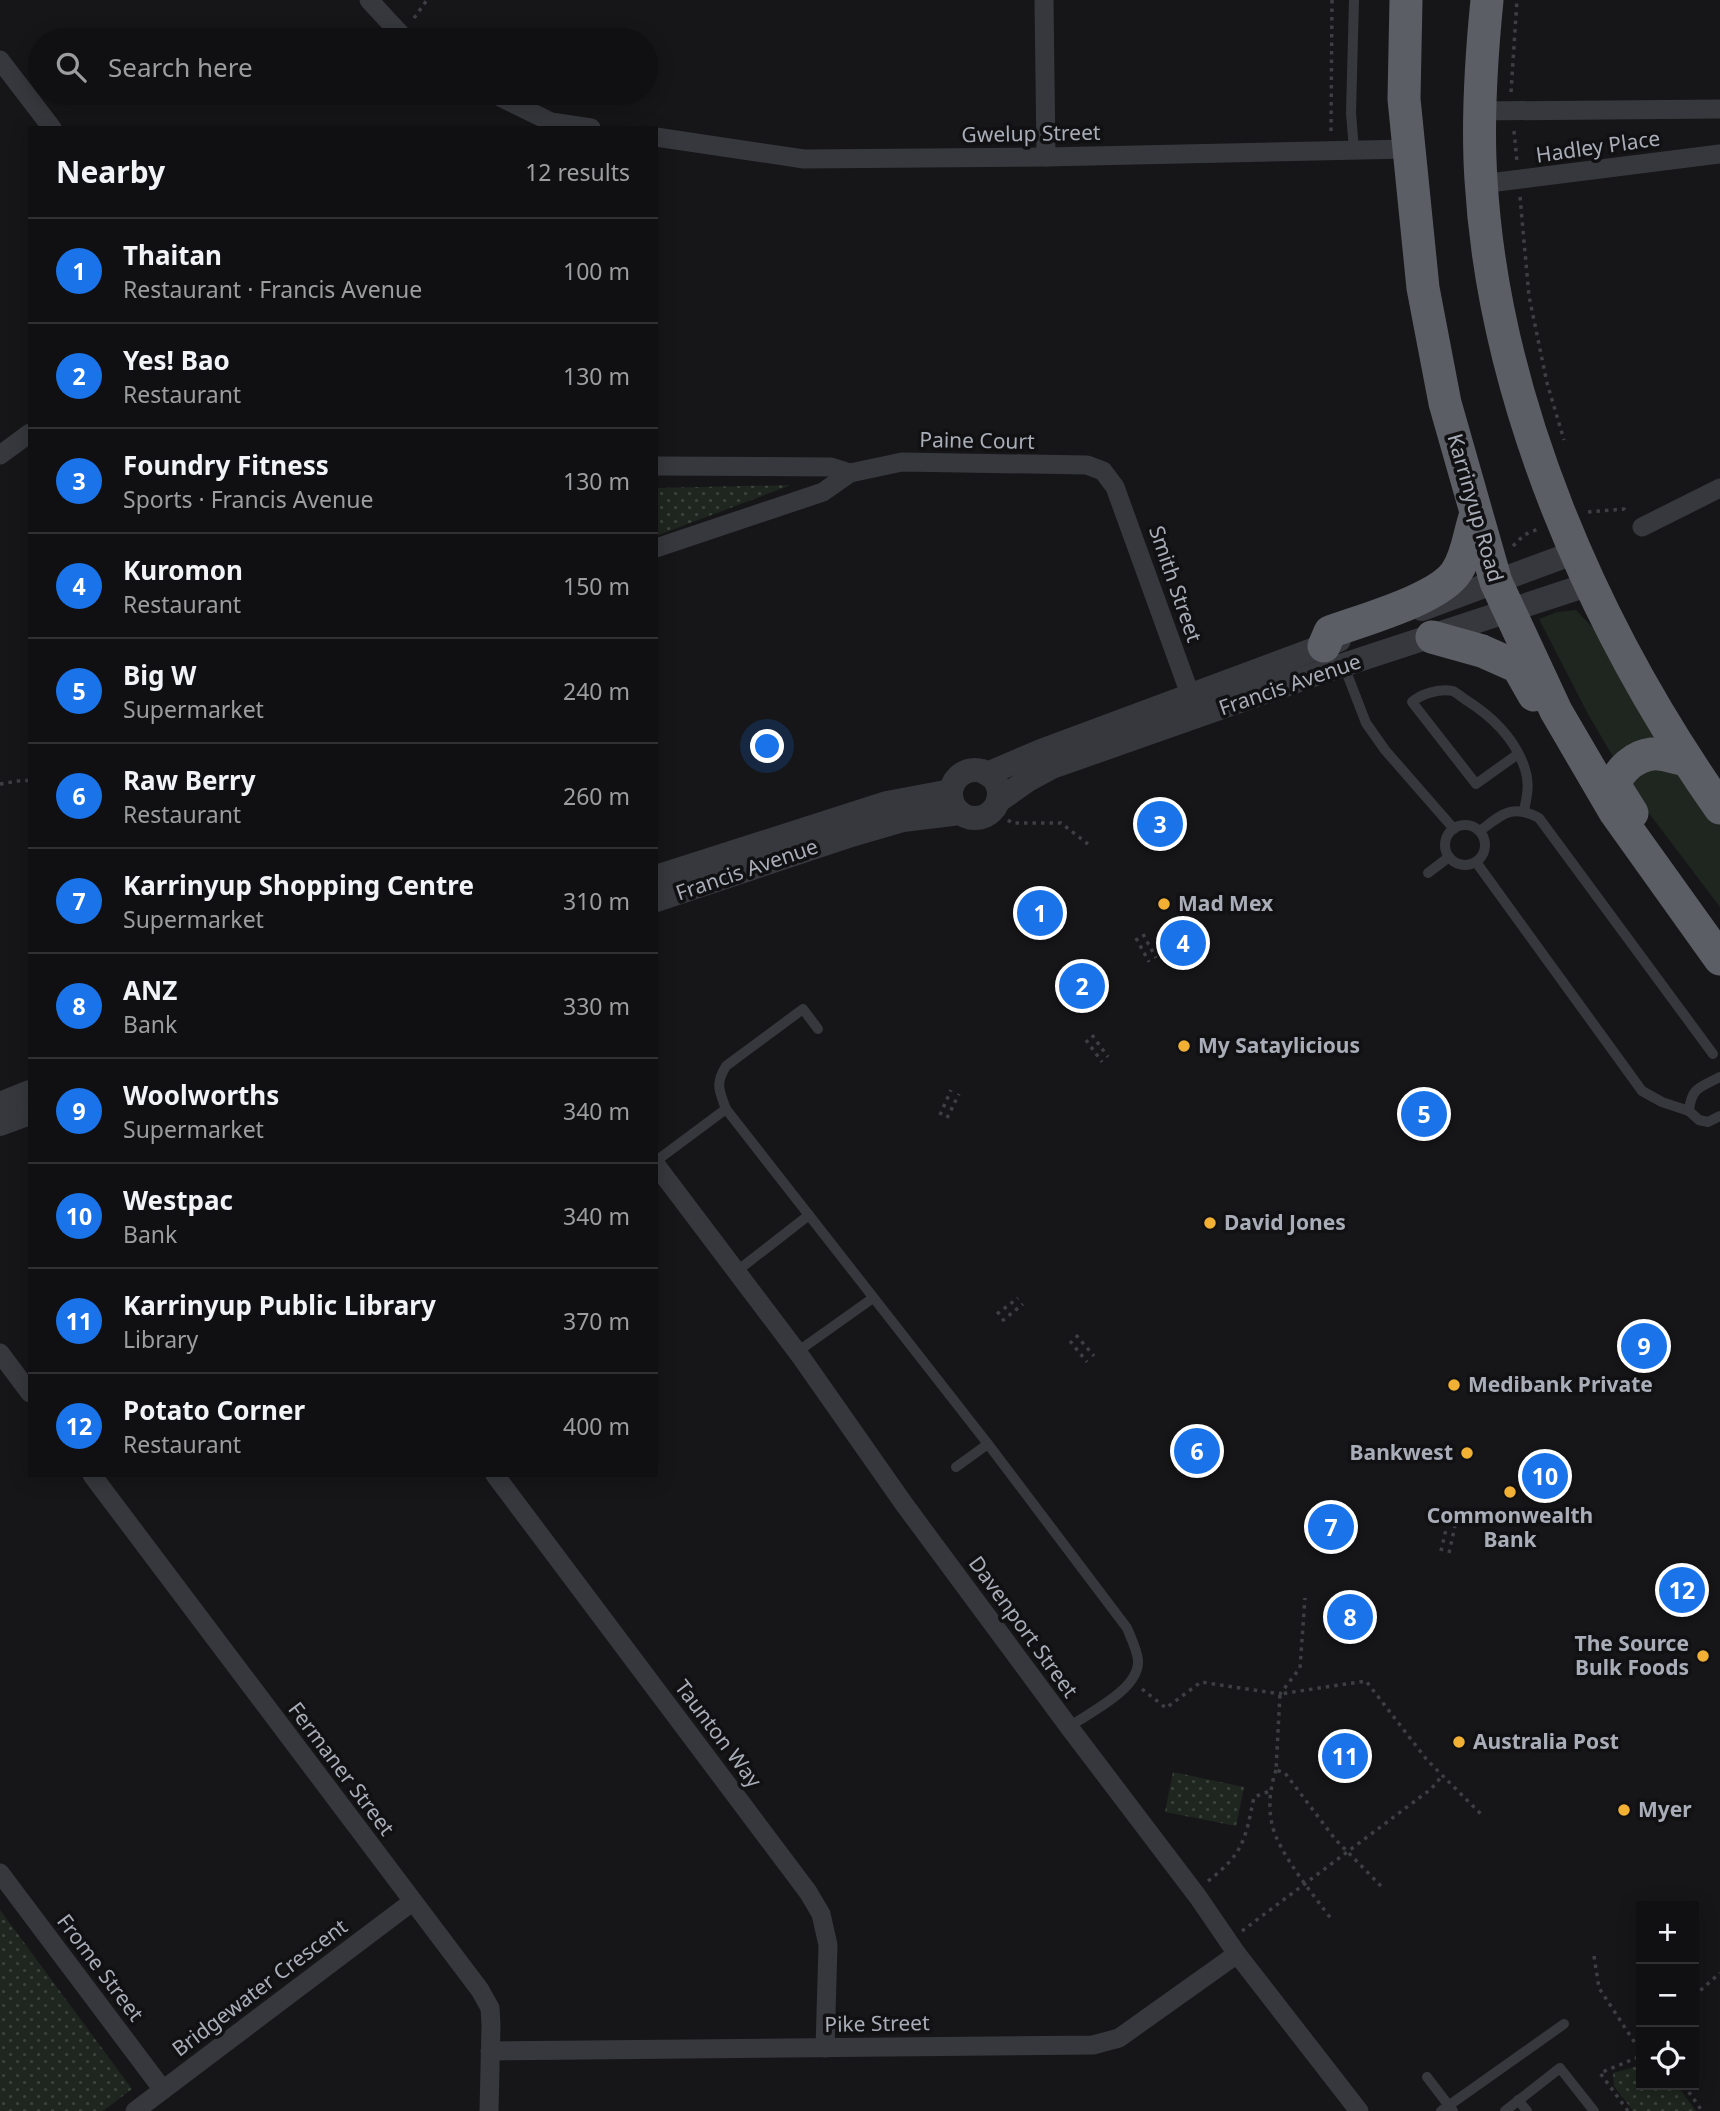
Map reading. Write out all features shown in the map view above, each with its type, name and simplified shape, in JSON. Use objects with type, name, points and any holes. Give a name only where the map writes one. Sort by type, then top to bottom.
[{"type":"highway","name":"Karrinyup Road","points":[[1406,0],[1404,99],[1423,288],[1445,403],[1497,584],[1556,710],[1615,812],[1720,959]]},
{"type":"highway","points":[[1487,0],[1496,111],[1481,184],[1490,262],[1505,343],[1531,433],[1577,521],[1576,552],[1590,584],[1644,688],[1686,760],[1720,808]]},
{"type":"highway","points":[[1334,656],[1330,632],[1428,595],[1444,585],[1455,574],[1464,558],[1476,514]]},
{"type":"highway","points":[[1432,637],[1482,652],[1518,667],[1587,789],[1628,851],[1648,858],[1649,838],[1615,786],[1616,779],[1625,767],[1637,758],[1654,754],[1686,760]]},
{"type":"street","points":[[369,0],[395,28]]},
{"type":"street","points":[[1044,0],[1046,157]]},
{"type":"street","points":[[0,60],[28,97]]},
{"type":"street","points":[[34,105],[50,126]]},
{"type":"street","points":[[514,105],[550,125]]},
{"type":"street","name":"Hadley Place","points":[[1496,111],[1720,109]]},
{"type":"street","name":"Gwelup Street","points":[[658,137],[804,159],[1408,149]]},
{"type":"street","name":"Hadley Place","points":[[1481,184],[1720,154]]},
{"type":"street","points":[[0,455],[28,434]]},
{"type":"street","name":"Paine Court","points":[[658,547],[823,492],[850,473],[902,462],[1087,465],[1103,471]]},
{"type":"street","name":"Paine Court","points":[[658,466],[831,467],[850,473]]},
{"type":"street","name":"Smith Street","points":[[1103,471],[1115,487],[1125,508],[1194,706]]},
{"type":"street","points":[[1642,527],[1720,488]]},
{"type":"street","name":"Francis Avenue","points":[[955,802],[953,784],[964,773],[980,771],[987,774],[1041,751],[1194,706],[1334,656],[1576,552]]},
{"type":"street","name":"Francis Avenue","points":[[1334,656],[1432,637],[1497,584],[1590,584]]},
{"type":"street","name":"Francis Avenue","points":[[658,876],[887,803],[955,802],[974,818],[989,814],[996,805],[1028,780],[1052,767],[1194,706]]},
{"type":"street","points":[[987,774],[997,786],[996,805]]},
{"type":"street","name":"Francis Avenue","points":[[658,899],[955,802]]},
{"type":"street","points":[[0,1104],[28,1094]]},
{"type":"street","points":[[0,1125],[28,1114]]},
{"type":"street","name":"Davenport Street","points":[[658,1166],[797,1353],[912,1515],[1198,1897],[1237,1954],[1359,2111]]},
{"type":"street","points":[[0,1353],[28,1390]]},
{"type":"street","name":"Fermaner Street","points":[[93,1477],[480,1990],[490,2008],[489,2111]]},
{"type":"street","name":"Taunton Way","points":[[497,1477],[808,1892],[821,1914],[828,1945],[825,2048]]},
{"type":"street","name":"Frome Street","points":[[0,1873],[163,2090]]},
{"type":"street","name":"Bridgewater Crescent","points":[[135,2111],[412,1902]]},
{"type":"street","name":"Pike Street","points":[[490,2051],[1093,2045],[1119,2038],[1237,1954]]},
{"type":"lane","points":[[1354,0],[1354,150]]},
{"type":"lane","points":[[1334,656],[1366,723],[1385,750],[1454,829]]},
{"type":"lane","points":[[1518,754],[1476,784],[1412,702],[1419,696],[1433,692],[1452,691],[1492,716],[1512,742],[1518,754],[1525,768],[1529,790],[1524,811]]},
{"type":"lane","points":[[1480,831],[1504,813],[1514,810],[1539,818],[1713,1054]]},
{"type":"lane","points":[[1469,825],[1480,831],[1484,837],[1485,849],[1476,862],[1460,864],[1449,857],[1445,844],[1454,829],[1469,825]]},
{"type":"lane","points":[[1428,873],[1449,857]]},
{"type":"lane","points":[[1476,862],[1634,1083],[1642,1091],[1662,1102],[1689,1111],[1699,1120],[1708,1122],[1720,1116]]},
{"type":"lane","points":[[818,1029],[803,1009],[726,1066],[719,1077],[719,1090],[726,1109],[988,1444],[1127,1628],[1138,1658],[1138,1669],[1131,1681],[1125,1689],[1069,1727]]},
{"type":"lane","points":[[1689,1111],[1690,1097],[1697,1089],[1720,1077]]},
{"type":"lane","points":[[658,1161],[726,1109]]},
{"type":"lane","points":[[737,1271],[809,1215]]},
{"type":"lane","points":[[797,1353],[873,1298]]},
{"type":"lane","points":[[956,1467],[988,1444]]},
{"type":"lane","points":[[1427,2077],[1448,2109],[1564,2024]]},
{"type":"lane","points":[[1504,2111],[1560,2068],[1594,2111]]},
{"type":"lane","points":[[1518,2100],[1527,2111]]},
{"type":"path","points":[[1331,134],[1332,0]]},
{"type":"path","points":[[1517,0],[1511,99],[1496,111],[1518,180],[1529,296],[1547,383],[1566,447]]},
{"type":"path","points":[[1497,584],[1507,551],[1524,535],[1577,521],[1586,512],[1624,509],[1642,527]]},
{"type":"path","points":[[0,784],[28,781]]},
{"type":"path","points":[[996,805],[1012,824],[1061,822],[1088,844]]},
{"type":"path","points":[[1143,934],[1156,958]]},
{"type":"path","points":[[1136,938],[1149,962]]},
{"type":"path","points":[[1092,1035],[1108,1057]]},
{"type":"path","points":[[1086,1040],[1102,1062]]},
{"type":"path","points":[[940,1115],[951,1090]]},
{"type":"path","points":[[947,1118],[959,1094]]},
{"type":"path","points":[[997,1314],[1018,1298]]},
{"type":"path","points":[[1002,1321],[1023,1304]]},
{"type":"path","points":[[1076,1335],[1094,1356]]},
{"type":"path","points":[[1070,1340],[1087,1362]]},
{"type":"path","points":[[1441,1551],[1447,1525]]},
{"type":"path","points":[[1449,1553],[1455,1526]]},
{"type":"path","points":[[1305,1598],[1300,1668],[1280,1694],[1276,1770],[1269,1791],[1272,1825],[1290,1861],[1332,1920]]},
{"type":"path","points":[[1131,1681],[1166,1708],[1201,1682],[1280,1694],[1366,1681],[1442,1776],[1482,1815]]},
{"type":"path","points":[[1276,1770],[1285,1773],[1335,1839],[1381,1886]]},
{"type":"path","points":[[1242,1931],[1431,1789],[1442,1776]]},
{"type":"path","points":[[1206,1882],[1225,1868],[1240,1850],[1254,1797],[1269,1791]]},
{"type":"path","points":[[1594,1956],[1599,1988],[1634,2043],[1636,2042]]},
{"type":"path","points":[[1699,1992],[1720,1973]]},
{"type":"path","points":[[1628,2111],[1600,2073],[1636,2058]]},
{"type":"path","points":[[1687,2090],[1702,2111]]},
{"type":"shaded area","points":[[791,485],[658,535],[658,488]]},
{"type":"shaded area","points":[[1576,610],[1602,637],[1720,826],[1720,907],[1636,796],[1588,714],[1539,619],[1557,612]]},
{"type":"shaded area","points":[[1173,1772],[1244,1787],[1236,1826],[1165,1812]]},
{"type":"shaded area","points":[[0,1910],[132,2089],[103,2111],[0,2111]]},
{"type":"shaded area","points":[[1636,2066],[1636,2090],[1681,2090],[1696,2111],[1633,2111],[1614,2086],[1613,2073]]},
{"type":"place","name":"Foundry Fitness","points":[[1160,824]]},
{"type":"place","name":"Mad Mex","points":[[1164,904]]},
{"type":"place","name":"Thaitan","points":[[1040,913]]},
{"type":"place","name":"Kuromon","points":[[1183,943]]},
{"type":"place","name":"Yes! Bao","points":[[1082,986]]},
{"type":"place","name":"My Sataylicious","points":[[1184,1046]]},
{"type":"place","name":"Big W","points":[[1424,1114]]},
{"type":"place","name":"David Jones","points":[[1210,1223]]},
{"type":"place","name":"Woolworths","points":[[1644,1346]]},
{"type":"place","name":"Medibank Private","points":[[1454,1385]]},
{"type":"place","name":"Raw Berry","points":[[1197,1451]]},
{"type":"place","name":"Bankwest","points":[[1467,1453]]},
{"type":"place","name":"Westpac","points":[[1545,1476]]},
{"type":"place","name":"Commonwealth Bank","points":[[1510,1492]]},
{"type":"place","name":"Karrinyup Shopping Centre","points":[[1331,1527]]},
{"type":"place","name":"Potato Corner","points":[[1682,1590]]},
{"type":"place","name":"ANZ","points":[[1350,1617]]},
{"type":"place","name":"The Source Bulk Foods","points":[[1703,1656]]},
{"type":"place","name":"Australia Post","points":[[1459,1742]]},
{"type":"place","name":"Karrinyup Public Library","points":[[1345,1756]]},
{"type":"place","name":"Myer","points":[[1624,1810]]}]
